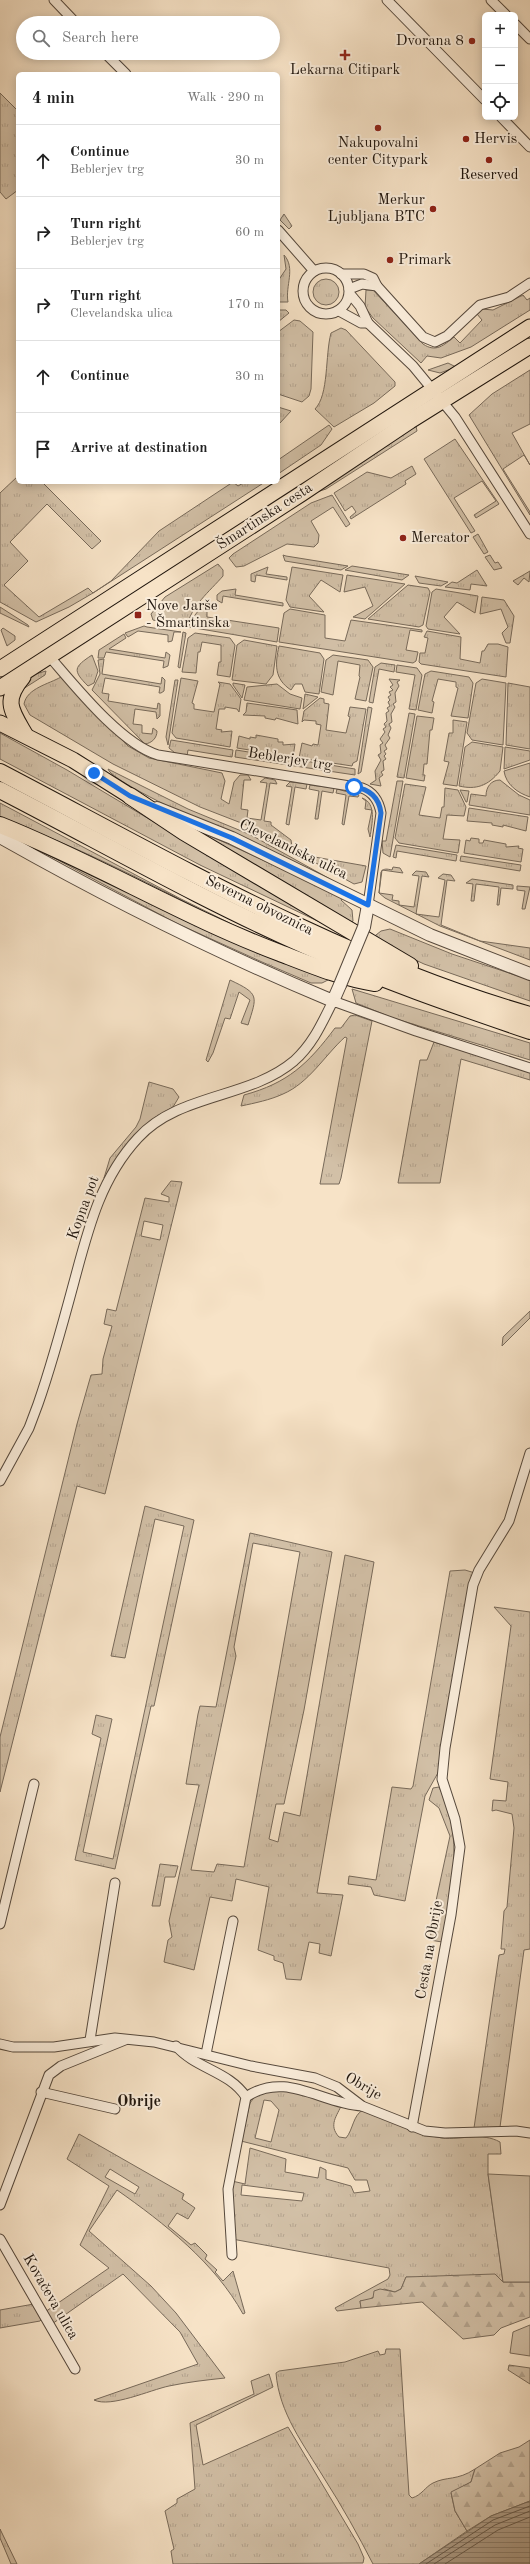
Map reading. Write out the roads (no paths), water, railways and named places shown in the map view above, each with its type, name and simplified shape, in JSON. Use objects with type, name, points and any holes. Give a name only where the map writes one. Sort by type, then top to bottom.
[{"type":"highway","name":"Severna obvoznica","points":[[0,772],[230,894],[304,929],[436,983],[530,1015]]},
{"type":"highway","name":"Severna obvoznica","points":[[0,790],[233,912],[303,945],[404,987],[530,1031]]},
{"type":"highway","points":[[130,796],[184,832],[392,954],[436,983]]},
{"type":"highway","points":[[0,825],[69,854],[246,940],[350,979],[404,987]]},
{"type":"main road","name":"Šmartinska cesta","points":[[0,688],[437,396],[530,327]]},
{"type":"main road","name":"Šmartinska cesta","points":[[4,665],[437,396],[530,346]]},
{"type":"main road","points":[[25,734],[12,711],[10,697],[17,683],[32,668]]},
{"type":"main road","points":[[0,723],[25,734],[130,796]]},
{"type":"street","points":[[54,0],[69,16]]},
{"type":"street","points":[[388,0],[482,97]]},
{"type":"street","points":[[491,0],[503,12]]},
{"type":"street","points":[[518,27],[530,39]]},
{"type":"street","points":[[112,60],[124,72]]},
{"type":"street","points":[[504,120],[530,147]]},
{"type":"street","points":[[280,232],[314,271]]},
{"type":"street","points":[[377,286],[362,284],[350,292],[344,306],[330,315],[319,314],[306,305],[303,296],[303,286],[307,278],[314,271],[326,268],[341,274],[370,275],[377,286],[430,341],[439,341],[447,336],[480,305],[509,297],[530,284]]},
{"type":"street","points":[[341,274],[347,282],[350,292],[360,306],[368,323],[413,366],[455,417],[530,534]]},
{"type":"street","points":[[338,311],[360,323],[368,323]]},
{"type":"street","name":"Beblerjev trg","points":[[50,656],[130,741],[147,751],[158,755],[362,788],[370,792],[379,804],[381,813],[368,905],[364,927],[333,1001]]},
{"type":"street","name":"Clevelandska ulica","points":[[130,796],[232,838],[430,935],[530,974]]},
{"type":"street","points":[[0,837],[233,957],[333,1001],[416,1031],[530,1068]]},
{"type":"street","name":"Kopna pot","points":[[0,1481],[26,1435],[38,1404],[91,1220],[104,1187],[118,1163],[139,1137],[166,1117],[184,1107],[263,1080],[284,1068],[311,1043],[333,1001]]},
{"type":"street","name":"Cesta na Obrije","points":[[412,2127],[451,1915],[460,1847],[455,1819],[442,1779],[445,1748],[473,1585],[479,1570],[508,1521],[530,1454]]},
{"type":"street","points":[[0,1924],[34,1784]]},
{"type":"street","points":[[90,2040],[115,1883]]},
{"type":"street","points":[[206,2054],[233,1921]]},
{"type":"street","name":"Obrije","points":[[0,2044],[13,2047],[54,2047],[90,2040],[126,2040],[176,2046],[251,2066],[315,2078],[337,2087],[362,2106],[412,2127],[438,2133],[516,2131],[530,2133]]},
{"type":"street","points":[[0,2205],[40,2092],[49,2075],[61,2066],[126,2040]]},
{"type":"street","points":[[176,2046],[185,2057],[228,2078],[241,2089],[246,2098],[228,2189],[232,2255]]},
{"type":"street","points":[[246,2098],[262,2089],[284,2086],[301,2089],[344,2103],[362,2106]]},
{"type":"street","points":[[40,2092],[115,2109]]},
{"type":"street","name":"Kovačeva ulica","points":[[0,2239],[75,2369]]},
{"type":"water","points":[[530,2501],[530,2564],[419,2564],[491,2516]]},
{"type":"place","name":"Dvorana 8","points":[[472,41]]},
{"type":"place","name":"Lekarna Citipark","points":[[345,55]]},
{"type":"place","name":"Nakupovalni center Citypark","points":[[378,128]]},
{"type":"place","name":"Hervis","points":[[466,139]]},
{"type":"place","name":"Reserved","points":[[489,160]]},
{"type":"place","name":"Merkur Ljubljana BTC","points":[[433,209]]},
{"type":"place","name":"Primark","points":[[390,260]]},
{"type":"place","name":"Mercator","points":[[403,538]]},
{"type":"place","name":"Nove Jarše - Šmartinska","points":[[138,615]]},
{"type":"district","name":"Obrije","points":[[139,2102]]}]
